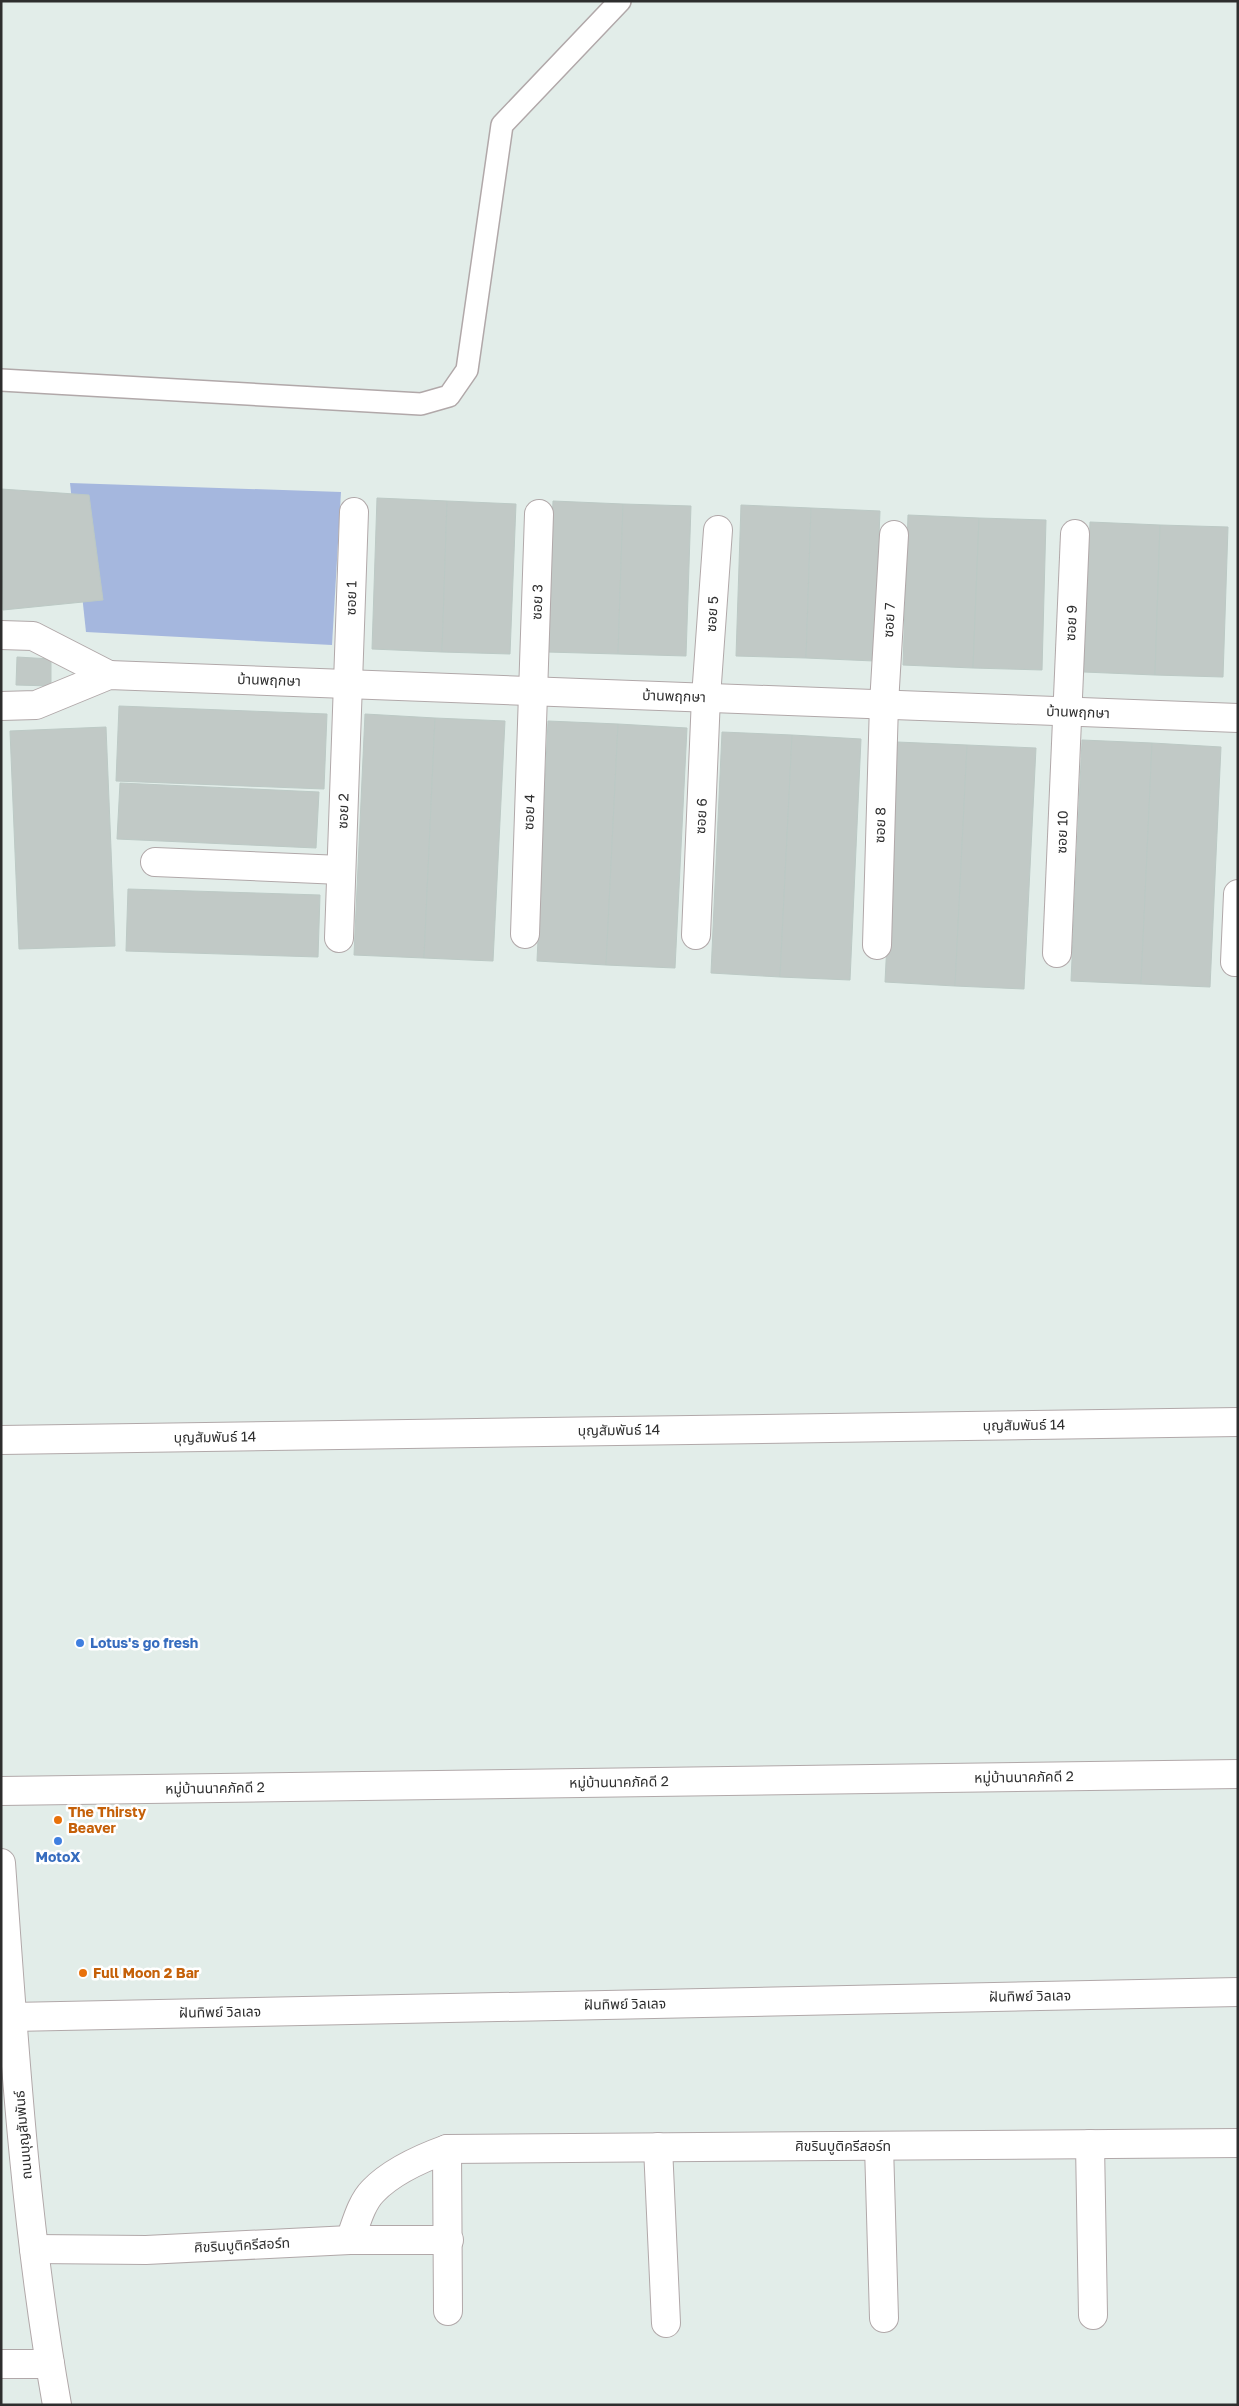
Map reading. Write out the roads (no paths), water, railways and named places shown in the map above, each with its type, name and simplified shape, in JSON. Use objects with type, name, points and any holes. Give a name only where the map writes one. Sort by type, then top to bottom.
[{"type":"street","name":"ซอย 1","points":[[348,683],[354,512]]},
{"type":"street","name":"ซอย 3","points":[[534,691],[539,514]]},
{"type":"street","name":"ซอย 5","points":[[706,697],[718,530]]},
{"type":"street","name":"ซอย 9","points":[[1066,711],[1075,534]]},
{"type":"street","name":"ซอย 7","points":[[884,704],[894,535]]},
{"type":"street","name":"บ้านพฤกษา","points":[[1,635],[33,636],[109,675]]},
{"type":"street","name":"บ้านพฤกษา","points":[[1,706],[36,705],[109,675],[1238,718]]},
{"type":"street","name":"ซอย 2","points":[[339,938],[348,683]]},
{"type":"street","name":"ซอย 4","points":[[525,934],[534,691]]},
{"type":"street","name":"ซอย 6","points":[[696,935],[706,697]]},
{"type":"street","name":"ซอย 8","points":[[877,945],[884,704]]},
{"type":"street","name":"ซอย 10","points":[[1057,952],[1066,711]]},
{"type":"street","points":[[155,862],[341,870]]},
{"type":"street","points":[[1235,962],[1238,894]]},
{"type":"street","name":"บุญสัมพันธ์ 14","points":[[1,1440],[1238,1422]]},
{"type":"street","name":"หมู่บ้านนาคภัคดี 2","points":[[1,1791],[1238,1774]]},
{"type":"street","name":"ถนนบุญสัมพันธ์","points":[[1,1863],[4,1947],[34,2249],[57,2405]]},
{"type":"street","name":"ฝันทิพย์ วิลเลจ","points":[[12,2017],[1238,1992]]},
{"type":"street","name":"ศิขรินบูติครีสอร์ท","points":[[350,2240],[359,2216],[372,2191],[419,2159],[447,2149],[1238,2143]]},
{"type":"street","points":[[1090,2144],[1093,2315]]},
{"type":"street","points":[[879,2146],[884,2318]]},
{"type":"street","points":[[658,2147],[666,2323]]},
{"type":"street","points":[[447,2149],[448,2311]]},
{"type":"street","name":"ศิขรินบูติครีสอร์ท","points":[[34,2249],[146,2250],[350,2240],[449,2240]]},
{"type":"street","points":[[1,2364],[50,2364]]},
{"type":"lane","points":[[1,380],[421,404],[449,396],[467,370],[502,125],[620,1]]},
{"type":"place","name":"Lotus's go fresh","points":[[80,1643]]},
{"type":"place","name":"The Thirsty Beaver","points":[[58,1820]]},
{"type":"place","name":"MotoX","points":[[58,1841]]},
{"type":"place","name":"Full Moon 2 Bar","points":[[83,1973]]}]
